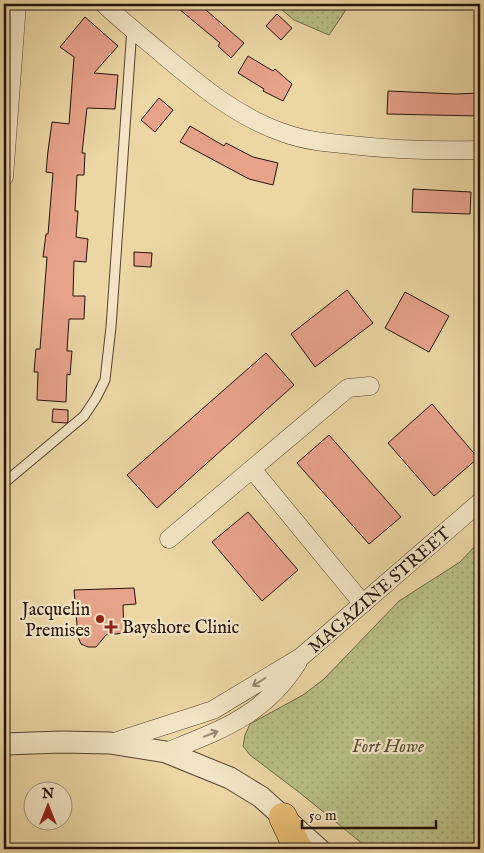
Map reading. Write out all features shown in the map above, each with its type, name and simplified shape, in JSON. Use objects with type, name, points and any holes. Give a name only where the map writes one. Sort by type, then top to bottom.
[{"type":"main road","points":[[284,816],[298,849]]},
{"type":"street","points":[[4,177],[17,4]]},
{"type":"street","points":[[104,4],[206,91],[235,110],[285,134],[305,139],[375,148],[434,151],[480,150]]},
{"type":"street","points":[[169,539],[348,388],[370,386]]},
{"type":"street","points":[[252,469],[363,604]]},
{"type":"street","name":"MAGAZINE STREET","points":[[110,744],[213,710],[301,657],[480,502]]},
{"type":"street","name":"MAGAZINE STREET","points":[[166,752],[219,731],[243,718],[267,701],[289,676],[301,657]]},
{"type":"street","points":[[4,744],[62,742],[110,744],[166,752],[230,778],[261,797],[319,849]]},
{"type":"lane","points":[[4,483],[84,416],[105,380],[111,328],[132,28]]},
{"type":"green space","points":[[275,4],[350,4],[329,35],[294,20]]},
{"type":"green space","name":"Fort Howe","points":[[480,541],[480,849],[369,849],[250,755],[243,746],[245,735],[250,724],[303,695],[324,679],[399,601],[460,562]]},
{"type":"building","points":[[173,4],[199,4],[244,43],[231,58],[218,46],[220,43]]},
{"type":"building","points":[[277,14],[292,28],[281,40],[266,26]]},
{"type":"building","points":[[85,17],[118,46],[94,73],[118,75],[115,109],[87,108],[82,153],[85,153],[84,175],[77,175],[75,211],[78,211],[76,237],[88,239],[86,262],[74,261],[73,296],[85,296],[84,319],[69,319],[67,351],[72,351],[70,375],[67,374],[66,402],[37,400],[38,372],[34,372],[36,349],[40,349],[47,257],[43,257],[46,234],[48,234],[53,173],[46,172],[48,151],[52,122],[69,124],[74,57],[60,47]]},
{"type":"building","points":[[248,56],[273,71],[275,69],[292,84],[283,101],[263,91],[264,89],[238,73]]},
{"type":"building","points":[[388,91],[455,94],[480,93],[480,116],[387,114]]},
{"type":"building","points":[[159,98],[173,110],[155,132],[141,120]]},
{"type":"building","points":[[190,126],[224,146],[226,143],[253,157],[278,163],[273,185],[249,179],[180,142]]},
{"type":"building","points":[[413,189],[471,192],[470,214],[412,212]]},
{"type":"building","points":[[134,252],[152,253],[151,267],[134,266]]},
{"type":"building","points":[[347,290],[373,323],[315,367],[291,334]]},
{"type":"building","points":[[405,292],[449,316],[429,352],[385,328]]},
{"type":"building","points":[[266,353],[294,385],[157,508],[127,475]]},
{"type":"building","points":[[432,404],[478,458],[434,496],[388,443]]},
{"type":"building","points":[[53,409],[68,410],[68,422],[52,422]]},
{"type":"building","points":[[329,435],[401,517],[369,544],[297,463]]},
{"type":"building","points":[[248,512],[298,570],[262,601],[212,542]]},
{"type":"building","name":"Jacquelin Premises","points":[[134,588],[136,604],[123,605],[124,633],[106,635],[96,647],[88,647],[81,644],[78,637],[74,590]]},
{"type":"place","name":"Jacquelin Premises","points":[[100,619]]},
{"type":"place","name":"Bayshore Clinic","points":[[111,627]]}]
